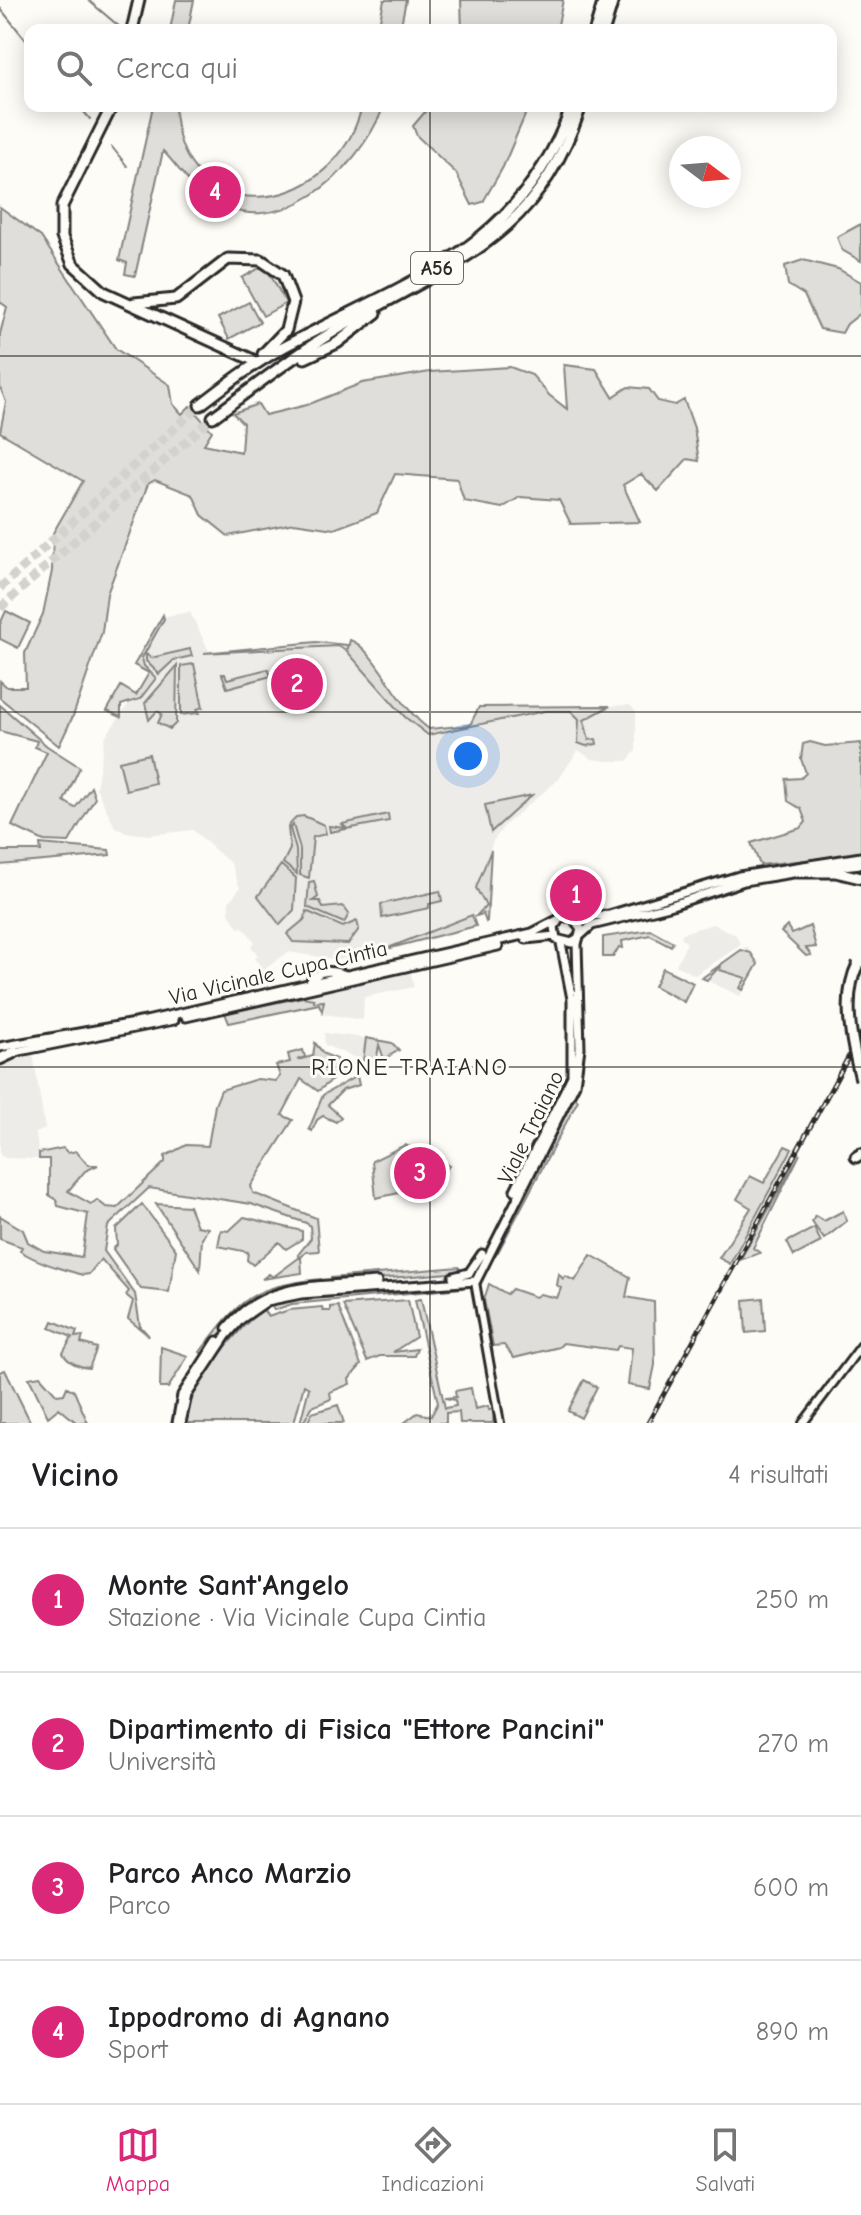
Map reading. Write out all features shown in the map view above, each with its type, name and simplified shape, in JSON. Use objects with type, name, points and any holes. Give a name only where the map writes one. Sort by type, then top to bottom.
[{"type":"highway","points":[[133,24],[139,0]]},
{"type":"highway","points":[[597,24],[604,0]]},
{"type":"highway","points":[[606,24],[613,0]]},
{"type":"highway","points":[[109,112],[64,198],[61,232],[68,255],[84,276],[104,292],[251,359]]},
{"type":"highway","name":"A56","points":[[200,405],[247,370],[447,263],[489,233],[533,184],[553,151],[569,112]]},
{"type":"highway","name":"A56","points":[[213,417],[290,360],[470,256],[523,211],[554,167],[578,112]]},
{"type":"highway","points":[[131,303],[150,304],[176,299],[228,259],[256,258],[269,263],[283,275],[293,302],[286,330],[247,370]]},
{"type":"highway","points":[[305,358],[337,343],[390,301]]},
{"type":"highway","points":[[797,872],[836,872],[861,878]]},
{"type":"highway","points":[[860,962],[852,978],[850,1009],[861,1079]]},
{"type":"highway","points":[[0,1057],[15,1052]]},
{"type":"main road","points":[[861,857],[760,871],[633,910],[591,919],[560,919],[554,927],[558,939],[572,943],[592,925],[762,876],[861,864]]},
{"type":"main road","points":[[717,889],[722,887],[722,881]]},
{"type":"main road","points":[[572,917],[579,923],[580,935]]},
{"type":"main road","name":"Via Vicinale Cupa Cintia","points":[[15,1052],[532,933],[560,919]]},
{"type":"main road","name":"Viale Traiano","points":[[471,1279],[570,1091],[577,1048],[577,944],[580,935]]},
{"type":"main road","name":"Via Vicinale Cupa Cintia","points":[[0,1047],[146,1021],[309,984],[314,976],[330,970],[343,977],[537,937],[558,939]]},
{"type":"main road","name":"Viale Traiano","points":[[558,939],[576,1028]]},
{"type":"main road","points":[[179,1423],[182,1395],[222,1333],[246,1308],[277,1292],[471,1279]]},
{"type":"street","points":[[471,1279],[500,1423]]},
{"type":"street","points":[[803,1423],[860,1349]]},
{"type":"shaded area","points":[[176,0],[194,0],[189,24],[171,24]]},
{"type":"shaded area","points":[[384,0],[406,0],[401,24],[379,24]]},
{"type":"shaded area","points":[[461,0],[563,0],[558,24],[462,24]]},
{"type":"shaded area","points":[[152,112],[176,112],[183,147],[202,176],[228,192],[259,197],[291,190],[321,172],[346,144],[359,112],[381,112],[355,155],[335,177],[312,195],[286,208],[260,213],[232,210],[205,196],[163,151],[135,276],[125,274],[127,263],[119,260]]},
{"type":"shaded area","points":[[425,112],[526,112],[503,167],[483,202],[472,205],[456,173],[417,136],[413,126]]},
{"type":"shaded area","points":[[0,207],[41,237],[116,349],[170,385],[173,404],[182,414],[190,406],[212,431],[204,444],[241,452],[243,423],[233,413],[258,404],[265,415],[307,405],[362,383],[430,372],[510,367],[532,375],[549,395],[567,409],[564,365],[596,369],[613,397],[628,387],[649,389],[658,401],[675,405],[684,400],[694,428],[699,461],[687,459],[658,491],[641,474],[623,485],[640,522],[571,524],[559,500],[520,497],[502,508],[464,501],[457,479],[395,474],[377,513],[334,529],[294,523],[228,536],[202,515],[193,495],[155,480],[148,484],[107,594],[102,632],[73,716],[59,746],[0,698],[0,681],[7,687],[26,687],[25,653],[43,614],[52,571],[53,533],[83,481],[0,432],[6,402],[0,387],[0,334],[7,307],[0,302]]},
{"type":"shaded area","points":[[861,224],[861,261],[842,250],[837,237]]},
{"type":"shaded area","points":[[803,260],[838,269],[861,282],[861,313],[847,324],[842,333],[820,329],[804,295],[788,285],[785,266]]},
{"type":"shaded area","points":[[265,265],[286,303],[263,316],[242,278]]},
{"type":"shaded area","points":[[249,302],[260,322],[229,339],[218,318]]},
{"type":"shaded area","points":[[6,611],[30,623],[18,648],[0,639],[0,624]]},
{"type":"shaded area","points":[[190,612],[209,651],[326,641],[344,645],[381,689],[429,730],[449,730],[542,709],[630,705],[636,712],[636,751],[627,761],[608,761],[592,759],[578,750],[559,779],[505,825],[493,841],[479,881],[486,909],[380,950],[339,960],[288,952],[264,970],[255,959],[258,955],[251,946],[255,942],[243,927],[238,928],[229,913],[229,902],[240,888],[231,864],[193,830],[148,835],[125,832],[115,827],[96,788],[105,737],[151,673],[138,656],[161,617]]},
{"type":"shaded area","points":[[163,615],[164,619],[142,658],[144,666],[156,678],[140,699],[121,705],[121,717],[107,711],[121,686],[136,695],[149,673],[134,665]]},
{"type":"shaded area","points":[[350,640],[368,654],[407,707],[429,729],[470,725],[479,707],[610,706],[584,720],[589,740],[596,739],[597,744],[586,746],[578,743],[579,719],[571,711],[545,711],[428,735],[405,717],[346,650],[338,646],[204,653],[316,642],[347,645],[348,648]]},
{"type":"shaded area","points":[[190,649],[192,656],[174,660],[159,674],[146,661],[146,654],[151,658]]},
{"type":"shaded area","points":[[194,664],[203,707],[197,709],[199,713],[181,715],[181,666]]},
{"type":"shaded area","points":[[177,666],[176,723],[170,729],[158,723],[162,714],[157,711],[149,720],[145,703]]},
{"type":"shaded area","points":[[268,669],[271,676],[227,688],[222,674],[227,679]]},
{"type":"shaded area","points":[[0,705],[47,746],[80,767],[64,801],[75,808],[91,787],[95,798],[69,842],[44,841],[12,826],[47,752],[35,747],[37,741],[0,731]]},
{"type":"shaded area","points":[[810,742],[825,746],[861,743],[861,854],[760,865],[751,843],[801,828],[806,822],[801,809],[788,801],[786,779],[801,778],[806,773],[801,759],[803,744]]},
{"type":"shaded area","points":[[149,754],[155,783],[126,790],[119,761]]},
{"type":"shaded area","points":[[532,795],[491,832],[485,805]]},
{"type":"shaded area","points":[[388,814],[389,821],[330,832],[329,826],[346,828],[342,824]]},
{"type":"shaded area","points":[[304,816],[324,825],[326,834],[313,837],[309,878],[300,875],[300,849],[293,825],[290,828],[296,850],[297,874],[283,863],[290,849],[288,827],[296,817]]},
{"type":"shaded area","points":[[40,844],[109,850],[110,855],[0,865],[0,851],[41,851]]},
{"type":"shaded area","points":[[491,850],[486,922],[483,914],[476,916],[486,906],[476,888]]},
{"type":"shaded area","points":[[281,865],[296,878],[294,910],[280,925],[258,896]]},
{"type":"shaded area","points":[[314,881],[318,897],[313,901],[320,901],[323,908],[343,906],[349,914],[344,923],[307,907],[309,882]]},
{"type":"shaded area","points":[[440,891],[442,901],[429,904],[429,908],[382,918],[381,904]]},
{"type":"shaded area","points":[[306,911],[343,927],[357,921],[359,929],[348,944],[293,942],[287,934],[305,919]]},
{"type":"shaded area","points":[[472,915],[476,926],[383,950]]},
{"type":"shaded area","points":[[713,924],[736,935],[741,945],[695,975],[676,965],[687,943],[681,937],[683,933]]},
{"type":"shaded area","points":[[787,926],[792,934],[810,926],[816,947],[806,948],[811,955],[806,956],[781,932]]},
{"type":"shaded area","points":[[651,930],[673,942],[671,946],[650,935],[622,941],[623,948],[619,947],[613,957],[603,957],[603,937]]},
{"type":"shaded area","points":[[747,946],[758,964],[740,996],[702,978]]},
{"type":"shaded area","points":[[741,950],[751,953],[758,964],[743,990],[740,988],[746,978],[720,970],[721,965],[707,980],[702,978]]},
{"type":"shaded area","points":[[663,968],[693,983],[684,1002],[654,986]]},
{"type":"shaded area","points":[[410,971],[414,987],[364,997],[363,1020],[324,1014],[324,1001],[313,1002],[310,998],[310,993]]},
{"type":"shaded area","points":[[303,997],[314,999],[314,1002],[324,1001],[322,1011],[319,1004],[229,1023],[225,1013]]},
{"type":"shaded area","points":[[324,1033],[366,1038],[363,1061],[325,1045]]},
{"type":"shaded area","points":[[366,1038],[392,1043],[399,1050],[384,1059],[379,1045],[376,1063],[363,1061]]},
{"type":"shaded area","points":[[315,1043],[324,1054],[337,1059],[332,1080],[318,1091],[301,1079],[282,1115],[293,1120],[251,1186],[253,1193],[316,1218],[319,1251],[306,1252],[301,1257],[302,1273],[262,1279],[269,1274],[273,1277],[300,1257],[298,1255],[311,1238],[310,1226],[306,1223],[251,1204],[149,1188],[108,1226],[104,1251],[135,1294],[140,1326],[149,1336],[128,1319],[133,1301],[126,1295],[129,1291],[101,1259],[89,1274],[83,1275],[52,1266],[20,1251],[22,1247],[0,1239],[0,1216],[23,1230],[28,1242],[44,1251],[82,1257],[88,1214],[58,1206],[57,1200],[49,1195],[49,1159],[39,1159],[39,1153],[63,1148],[68,1153],[76,1151],[88,1165],[98,1165],[85,1171],[68,1191],[91,1204],[97,1200],[106,1207],[117,1208],[165,1162],[165,1156],[186,1145],[208,1146],[215,1105],[221,1090],[257,1079],[276,1081],[280,1076],[276,1065],[290,1062],[288,1054],[303,1050],[305,1057],[297,1060],[313,1056]]},
{"type":"shaded area","points":[[33,1054],[45,1129],[36,1133],[39,1159],[6,1158],[0,1155],[0,1065]]},
{"type":"shaded area","points":[[357,1076],[359,1085],[343,1090],[328,1105],[341,1117],[336,1122],[323,1116],[317,1120],[312,1131],[309,1129],[323,1095]]},
{"type":"shaded area","points":[[574,1097],[578,1100],[498,1252],[493,1249]]},
{"type":"shaded area","points":[[405,1145],[449,1166],[435,1185],[376,1198],[372,1161]]},
{"type":"shaded area","points":[[785,1146],[792,1149],[730,1264],[719,1258],[751,1208],[737,1199],[750,1176],[764,1183]]},
{"type":"shaded area","points":[[800,1154],[753,1248],[760,1253],[740,1260]]},
{"type":"shaded area","points":[[142,1204],[176,1250],[169,1292],[141,1289],[113,1249],[117,1245],[116,1229]]},
{"type":"shaded area","points":[[156,1204],[189,1206],[197,1226],[208,1228],[202,1239],[200,1270]]},
{"type":"shaded area","points":[[843,1211],[847,1221],[824,1239],[812,1222],[815,1216],[824,1221]]},
{"type":"shaded area","points":[[244,1217],[302,1231],[302,1239],[286,1249],[279,1242],[253,1265],[247,1260],[248,1252],[218,1246],[221,1230],[229,1231]]},
{"type":"shaded area","points":[[814,1228],[821,1242],[794,1256],[787,1242]]},
{"type":"shaded area","points":[[591,1255],[630,1277],[626,1297],[654,1302],[655,1365],[650,1389],[628,1385],[632,1348],[618,1346],[616,1350],[563,1343],[559,1347],[514,1358],[504,1345],[493,1346],[484,1300],[489,1284],[507,1294],[512,1289],[535,1297],[540,1294],[557,1298],[561,1288],[557,1285],[559,1274],[563,1279],[565,1276],[575,1281]]},
{"type":"shaded area","points":[[459,1267],[460,1272],[332,1283],[331,1278]]},
{"type":"shaded area","points":[[321,1279],[322,1284],[266,1295],[241,1312],[204,1355],[200,1352],[238,1307],[250,1298],[278,1286]]},
{"type":"shaded area","points":[[462,1283],[462,1288],[292,1304],[274,1310],[270,1304],[290,1298]]},
{"type":"shaded area","points":[[763,1298],[765,1331],[746,1333],[744,1300]]},
{"type":"shaded area","points":[[421,1299],[445,1408],[456,1406],[455,1400],[445,1398],[456,1397],[455,1391],[471,1388],[475,1409],[488,1406],[489,1410],[494,1409],[493,1423],[460,1423],[459,1412],[446,1413],[446,1423],[404,1423],[417,1413],[431,1416],[438,1403],[415,1300]]},
{"type":"shaded area","points":[[408,1300],[416,1337],[393,1352],[417,1349],[414,1356],[380,1356],[367,1361],[343,1305]]},
{"type":"shaded area","points":[[338,1306],[361,1365],[349,1379],[350,1384],[330,1392],[331,1399],[312,1407],[303,1423],[300,1423],[309,1388],[304,1385],[294,1423],[186,1423],[188,1409],[215,1360],[263,1309],[268,1317],[289,1310],[322,1307],[323,1311],[330,1311],[330,1307]]},
{"type":"shaded area","points":[[53,1321],[77,1331],[75,1337],[83,1336],[81,1343],[97,1348],[89,1368],[74,1364],[65,1356],[63,1353],[72,1337],[50,1328]]},
{"type":"shaded area","points":[[161,1347],[188,1356],[168,1388],[160,1388]]},
{"type":"shaded area","points":[[5,1370],[31,1423],[0,1423],[0,1372]]},
{"type":"shaded area","points":[[40,1376],[57,1395],[64,1394],[67,1387],[74,1391],[88,1423],[77,1423],[59,1408],[48,1417],[29,1378]]},
{"type":"shaded area","points":[[584,1380],[597,1387],[581,1418],[568,1411]]},
{"type":"shaded area","points":[[338,1405],[344,1423],[307,1423],[312,1413]]},
{"type":"waterway","points":[[88,0],[116,24]]},
{"type":"waterway","points":[[0,8],[24,38]]},
{"type":"waterway","points":[[84,112],[90,119]]},
{"type":"waterway","points":[[112,147],[127,166]]},
{"type":"tunnel","points":[[258,361],[291,360]]},
{"type":"tunnel","points":[[0,588],[200,405]]},
{"type":"tunnel","points":[[0,608],[213,417]]},
{"type":"railway","points":[[648,1423],[861,1034]]},
{"type":"place","name":"Ippodromo di Agnano","points":[[215,192]]},
{"type":"place","name":"Dipartimento di Fisica \"Ettore Pancini\"","points":[[297,684]]},
{"type":"place","name":"Monte Sant'Angelo","points":[[576,895]]},
{"type":"place","name":"Parco Anco Marzio","points":[[420,1173]]},
{"type":"district","name":"RIONE TRAIANO","points":[[410,1067]]}]
